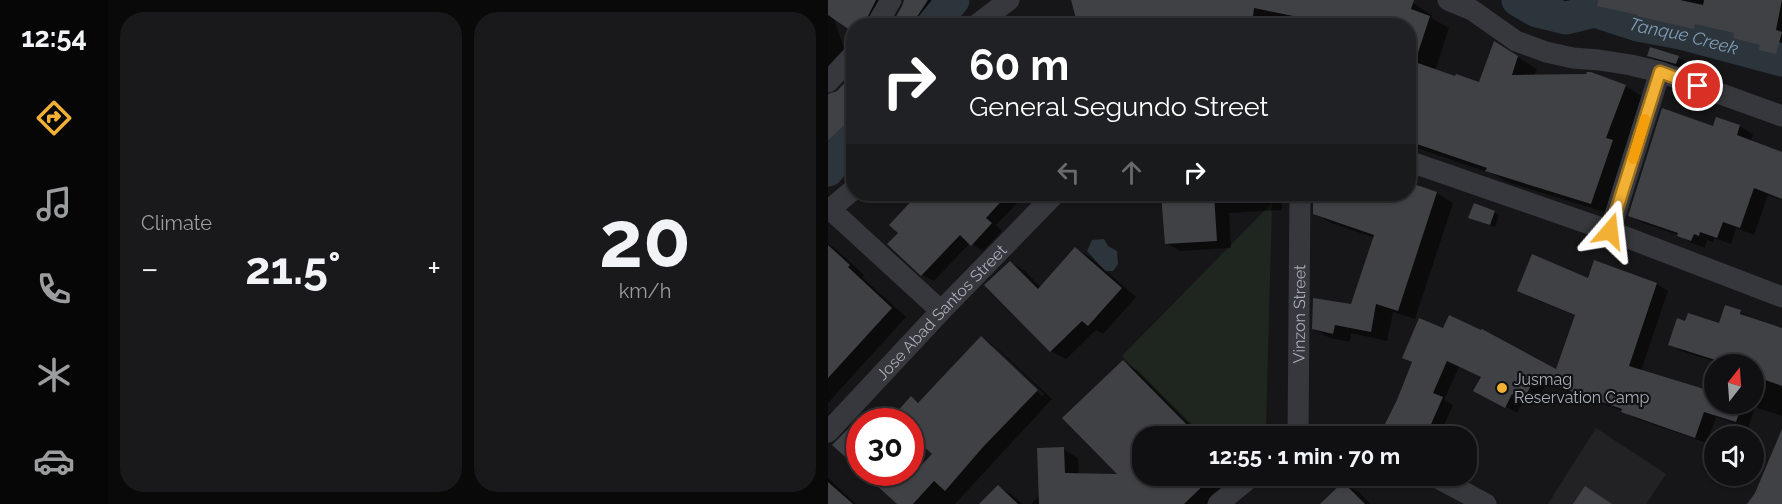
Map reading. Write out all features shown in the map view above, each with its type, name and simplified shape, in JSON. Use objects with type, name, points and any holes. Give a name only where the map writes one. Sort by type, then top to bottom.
[{"type":"street","points":[[881,18],[891,0]]},
{"type":"street","points":[[985,18],[1009,0]]},
{"type":"street","points":[[1448,0],[1472,10],[1516,41],[1546,52],[1573,58],[1620,63],[1660,72],[1782,116]]},
{"type":"street","points":[[828,82],[846,63]]},
{"type":"street","points":[[1610,231],[1660,72]]},
{"type":"street","points":[[1416,164],[1610,231],[1782,297]]},
{"type":"street","points":[[846,196],[829,210],[941,310]]},
{"type":"street","name":"Jose Abad Santos Street","points":[[828,432],[941,310],[1048,201]]},
{"type":"street","name":"Vinzon Street","points":[[1298,426],[1300,201]]},
{"type":"street","points":[[1218,504],[1240,486]]},
{"type":"street","points":[[1453,486],[1486,504]]},
{"type":"shaded area","points":[[1272,203],[1266,426],[1190,426],[1122,356]]},
{"type":"shaded area","points":[[1104,239],[1108,246],[1117,251],[1118,264],[1113,271],[1105,271],[1087,251],[1092,240]]},
{"type":"shaded area","points":[[1596,428],[1666,474],[1646,504],[1548,504]]},
{"type":"building","points":[[828,0],[876,0],[867,18],[846,18],[846,27],[828,15]]},
{"type":"building","points":[[904,0],[928,0],[916,18],[895,18]]},
{"type":"building","points":[[1071,0],[1414,0],[1411,9],[1430,16],[1416,59],[1416,18],[1292,18],[1293,16],[1254,8],[1253,18],[1076,18]]},
{"type":"building","points":[[1598,0],[1680,0],[1703,5],[1704,0],[1782,0],[1776,30],[1782,32],[1776,54],[1759,50],[1760,45],[1733,38],[1734,33],[1695,24],[1694,29],[1637,16],[1597,6]]},
{"type":"building","points":[[1494,41],[1518,56],[1512,75],[1586,74],[1591,72],[1626,85],[1606,138],[1613,140],[1591,204],[1485,171],[1487,168],[1416,144],[1416,62],[1479,82]]},
{"type":"building","points":[[1650,47],[1679,56],[1676,64],[1647,56]]},
{"type":"building","points":[[846,81],[846,123],[828,141],[828,94],[837,91]]},
{"type":"building","points":[[1662,108],[1713,126],[1716,117],[1740,125],[1737,135],[1782,152],[1782,199],[1754,188],[1740,228],[1723,222],[1717,238],[1700,232],[1699,236],[1694,234],[1691,241],[1677,236],[1678,233],[1628,216]]},
{"type":"building","points":[[1416,185],[1437,192],[1398,311],[1376,304],[1371,332],[1335,325],[1333,334],[1312,329],[1313,298],[1351,304],[1374,235],[1313,214],[1313,201],[1416,201]]},
{"type":"building","points":[[911,201],[1002,201],[986,218],[992,223],[971,246],[960,235],[921,276],[887,244],[898,233],[889,225]]},
{"type":"building","points":[[1162,201],[1214,201],[1217,241],[1165,244]]},
{"type":"building","points":[[1474,203],[1495,211],[1490,225],[1468,218]]},
{"type":"building","points":[[828,245],[892,308],[828,378]]},
{"type":"building","points":[[1075,247],[1122,288],[1088,326],[1082,321],[1050,352],[984,285],[1010,261],[1038,289]]},
{"type":"building","points":[[1532,254],[1588,278],[1594,260],[1657,283],[1629,366],[1704,389],[1704,412],[1695,438],[1621,412],[1622,409],[1535,379],[1523,400],[1512,394],[1505,408],[1473,391],[1481,377],[1447,361],[1433,393],[1443,397],[1430,426],[1384,426],[1412,362],[1402,358],[1419,318],[1443,328],[1449,315],[1482,329],[1556,369],[1575,315],[1517,291]]},
{"type":"building","points":[[1725,305],[1741,310],[1740,314],[1782,328],[1782,386],[1764,380],[1764,354],[1704,354],[1704,356],[1668,345],[1677,318],[1685,321],[1688,313],[1719,323]]},
{"type":"building","points":[[981,336],[1038,390],[983,447],[945,491],[934,481],[913,504],[897,504],[877,486],[924,486],[924,462],[932,454],[924,447],[924,408],[900,408],[911,396],[918,403]]},
{"type":"building","points":[[1123,360],[1188,426],[1132,426],[1132,486],[1203,486],[1184,504],[1039,504],[1037,448],[1064,447],[1065,473],[1117,474],[1062,418]]},
{"type":"building","points":[[1710,414],[1739,414],[1736,422]]},
{"type":"building","points":[[1782,429],[1782,504],[1747,504],[1758,486],[1764,486],[1764,472]]},
{"type":"building","points":[[846,431],[846,458],[832,445]]},
{"type":"building","points":[[828,482],[853,504],[828,504]]},
{"type":"building","points":[[998,485],[1018,504],[979,504]]},
{"type":"building","points":[[1339,486],[1347,486],[1365,504],[1320,504]]},
{"type":"building","points":[[1585,486],[1612,504],[1573,504]]},
{"type":"waterway","points":[[938,18],[953,0]]},
{"type":"waterway","name":"Tanque Creek","points":[[1518,0],[1537,11],[1566,18],[1595,11],[1638,25],[1681,33],[1782,60]]},
{"type":"waterway","points":[[828,170],[846,145]]},
{"type":"slow traffic","points":[[1633,159],[1645,119]]},
{"type":"place","name":"Jusmag Reservation Camp","points":[[1502,388]]},
{"type":"route","points":[[1610,231],[1660,72],[1698,86]]}]
